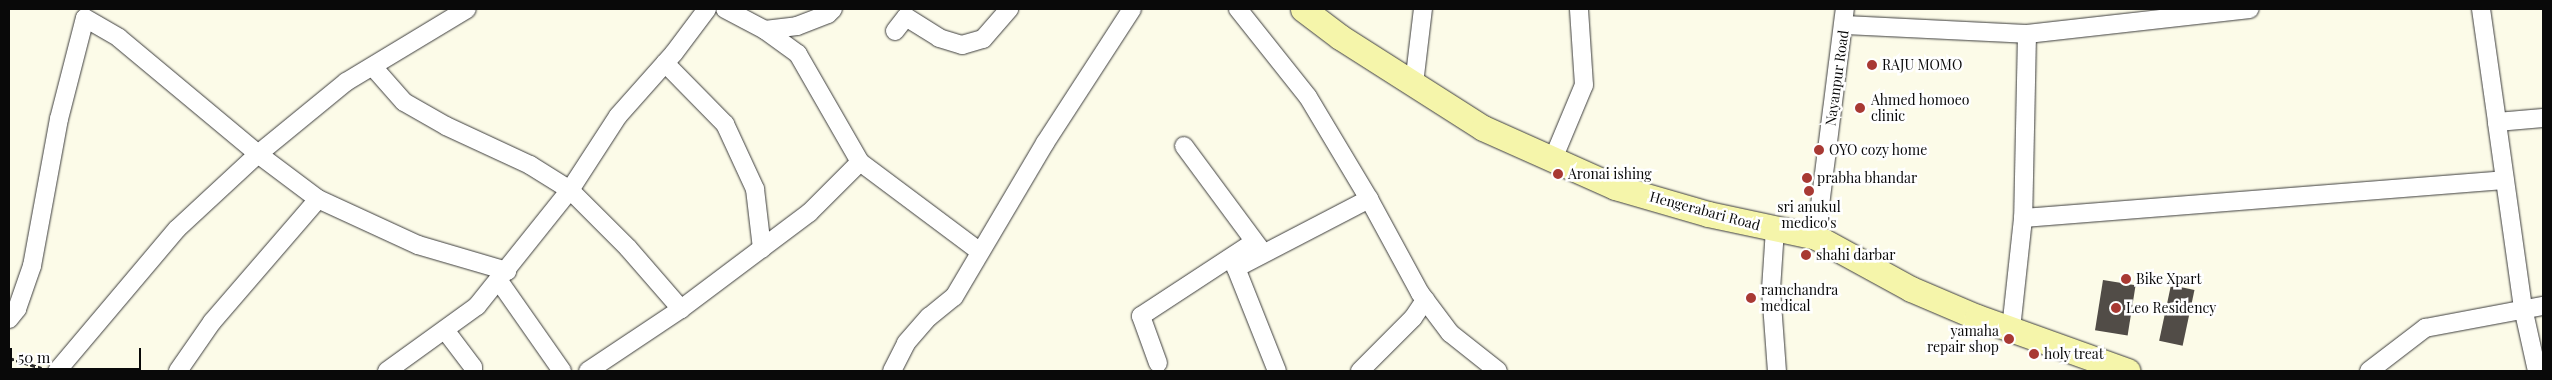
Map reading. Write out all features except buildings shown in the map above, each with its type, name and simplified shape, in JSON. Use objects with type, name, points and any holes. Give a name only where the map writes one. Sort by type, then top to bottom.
[{"type":"main road","name":"Hengerabari Road","points":[[1303,9],[1326,18],[1414,84],[1483,128],[1615,187],[1775,229],[1816,237],[1911,289],[2012,329],[2128,371]]},
{"type":"street","points":[[50,370],[177,230],[258,154],[346,82],[374,68],[467,9]]},
{"type":"street","points":[[387,371],[477,306],[503,276],[570,190],[618,116],[665,63],[707,9]]},
{"type":"street","points":[[725,9],[765,30],[798,54],[860,162],[979,251]]},
{"type":"street","points":[[765,30],[797,26],[828,14],[833,9]]},
{"type":"street","points":[[895,31],[906,18],[939,38],[962,45],[983,39],[1010,9]]},
{"type":"street","points":[[892,371],[906,343],[929,317],[954,297],[979,251],[1132,9]]},
{"type":"street","points":[[1238,9],[1308,97],[1370,199],[1425,300],[1450,333],[1490,369]]},
{"type":"street","points":[[1414,84],[1423,9]]},
{"type":"street","points":[[1553,159],[1584,85],[1579,9]]},
{"type":"street","points":[[1845,17],[2026,34],[2250,9]]},
{"type":"street","points":[[2481,9],[2523,308],[2536,371]]},
{"type":"street","points":[[9,320],[17,309],[32,266],[79,13],[119,38],[258,154],[318,199],[418,245],[503,276],[562,371]]},
{"type":"street","name":"Nayanpur Road","points":[[1816,237],[1845,17]]},
{"type":"street","points":[[2012,329],[2023,218],[2026,34]]},
{"type":"street","points":[[665,63],[725,124],[755,189],[762,249]]},
{"type":"street","points":[[374,68],[404,102],[446,126],[530,165],[570,190],[628,248],[681,309]]},
{"type":"street","points":[[2496,122],[2543,118]]},
{"type":"street","points":[[1184,146],[1259,248]]},
{"type":"street","points":[[588,371],[681,309],[810,213],[860,162]]},
{"type":"street","points":[[2023,218],[2505,180]]},
{"type":"street","points":[[178,371],[212,322],[318,199]]},
{"type":"street","points":[[1158,363],[1142,316],[1259,248],[1370,199]]},
{"type":"street","points":[[1775,229],[1771,290],[1777,371]]},
{"type":"street","points":[[1259,248],[1236,268],[1277,371]]},
{"type":"street","points":[[1360,371],[1414,318],[1425,300]]},
{"type":"street","points":[[2370,371],[2425,328],[2523,308],[2543,306]]},
{"type":"street","points":[[445,330],[473,367],[473,371]]},
{"type":"path","points":[[9,358],[50,370]]},
{"type":"place","name":"RAJU MOMO","points":[[1872,65]]},
{"type":"place","name":"Ahmed homoeo clinic","points":[[1860,108]]},
{"type":"place","name":"OYO cozy home","points":[[1819,150]]},
{"type":"place","name":"Aronai ishing","points":[[1558,174]]},
{"type":"place","name":"prabha bhandar","points":[[1807,178]]},
{"type":"place","name":"sri anukul medico's","points":[[1809,191]]},
{"type":"place","name":"shahi darbar","points":[[1806,255]]},
{"type":"place","name":"Bike Xpart","points":[[2126,279]]},
{"type":"place","name":"ramchandra medical","points":[[1751,298]]},
{"type":"place","name":"Leo Residency","points":[[2116,308]]},
{"type":"place","name":"yamaha repair shop","points":[[2009,339]]},
{"type":"place","name":"holy treat","points":[[2034,354]]}]
